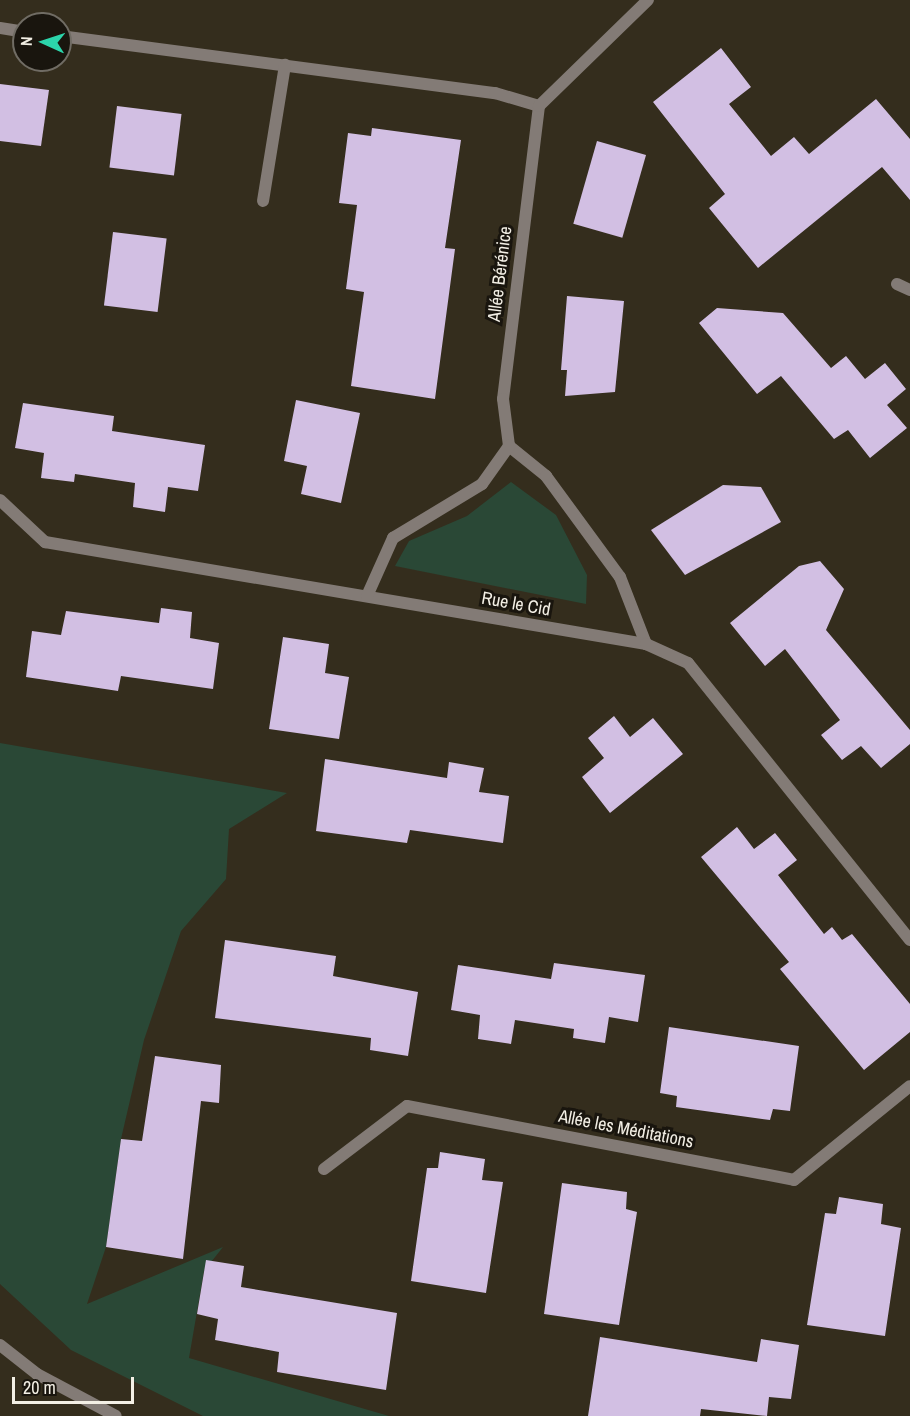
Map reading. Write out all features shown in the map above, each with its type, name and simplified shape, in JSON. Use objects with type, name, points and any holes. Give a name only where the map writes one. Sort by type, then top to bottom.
[{"type":"street","points":[[72,38],[495,93],[539,106],[648,0]]},
{"type":"street","points":[[263,201],[285,65]]},
{"type":"street","name":"Allée Bérénice","points":[[509,446],[503,399],[539,106]]},
{"type":"street","points":[[897,284],[910,290]]},
{"type":"street","points":[[367,596],[393,538],[482,484],[509,446],[546,476],[620,577],[646,644]]},
{"type":"street","name":"Rue le Cid","points":[[0,500],[45,542],[646,644],[688,663],[910,940]]},
{"type":"street","name":"Allée les Méditations","points":[[324,1169],[407,1106],[794,1180],[910,1086]]},
{"type":"street","points":[[0,1345],[37,1374],[116,1416]]},
{"type":"green space","points":[[511,482],[556,515],[587,575],[586,604],[395,566],[409,541],[467,516]]},
{"type":"green space","points":[[0,743],[287,793],[229,829],[226,879],[181,931],[144,1040],[121,1139],[106,1247],[87,1304],[223,1247],[204,1271],[189,1358],[389,1416],[203,1416],[71,1350],[0,1284]]},
{"type":"building","points":[[721,48],[751,87],[729,104],[771,156],[794,137],[809,154],[876,99],[910,139],[910,200],[882,167],[758,268],[709,208],[725,194],[653,102]]},
{"type":"building","points":[[0,84],[49,90],[41,146],[0,141]]},
{"type":"building","points":[[117,106],[182,114],[174,175],[109,168]]},
{"type":"building","points":[[372,128],[461,140],[445,248],[455,249],[435,399],[351,386],[364,292],[346,289],[357,205],[339,203],[348,133],[371,136]]},
{"type":"building","points":[[597,141],[646,155],[622,238],[573,224]]},
{"type":"building","points":[[113,232],[167,239],[158,312],[104,305]]},
{"type":"building","points":[[567,296],[624,301],[615,392],[565,396],[567,370],[561,370]]},
{"type":"building","points":[[717,308],[783,313],[831,368],[846,356],[865,379],[885,363],[906,389],[887,405],[907,428],[870,458],[848,430],[834,439],[781,376],[757,394],[699,323]]},
{"type":"building","points":[[296,400],[360,413],[341,503],[301,494],[307,466],[284,461]]},
{"type":"building","points":[[23,403],[114,416],[112,431],[205,445],[198,491],[168,487],[165,512],[133,507],[135,483],[75,474],[74,482],[41,478],[44,453],[15,448]]},
{"type":"building","points":[[723,485],[761,487],[781,522],[685,575],[651,530]]},
{"type":"building","points":[[820,561],[844,589],[826,630],[910,730],[910,744],[881,768],[861,746],[842,760],[821,735],[840,720],[785,649],[765,666],[730,623],[799,566]]},
{"type":"building","points":[[161,608],[192,612],[190,638],[219,643],[213,689],[121,676],[118,691],[26,677],[32,631],[61,635],[66,611],[159,623]]},
{"type":"building","points":[[283,637],[329,644],[325,673],[349,677],[339,739],[269,729]]},
{"type":"building","points":[[614,716],[630,737],[653,718],[683,754],[610,813],[582,777],[604,758],[588,738]]},
{"type":"building","points":[[325,759],[447,778],[449,762],[484,768],[479,792],[509,796],[503,843],[410,830],[407,843],[316,831]]},
{"type":"building","points":[[737,827],[754,849],[775,833],[797,860],[778,875],[824,934],[832,927],[842,940],[852,934],[910,1004],[910,1032],[864,1070],[780,969],[789,962],[701,857]]},
{"type":"building","points":[[225,940],[336,956],[333,976],[418,992],[408,1056],[370,1050],[371,1038],[215,1018]]},
{"type":"building","points":[[554,963],[645,975],[638,1022],[609,1017],[605,1043],[573,1038],[574,1029],[515,1020],[511,1044],[478,1039],[480,1015],[451,1010],[458,965],[551,979]]},
{"type":"building","points":[[669,1027],[799,1046],[790,1111],[773,1109],[770,1120],[676,1107],[677,1096],[660,1093]]},
{"type":"building","points":[[155,1056],[221,1065],[219,1103],[201,1101],[183,1259],[106,1247],[121,1139],[142,1141]]},
{"type":"building","points":[[440,1152],[485,1159],[482,1180],[503,1182],[486,1293],[411,1281],[427,1168],[438,1168]]},
{"type":"building","points":[[562,1183],[627,1192],[626,1209],[637,1212],[619,1325],[544,1314]]},
{"type":"building","points":[[839,1197],[883,1204],[881,1224],[901,1228],[885,1336],[807,1325],[825,1213],[836,1214]]},
{"type":"building","points":[[206,1260],[244,1266],[241,1287],[397,1313],[386,1390],[277,1372],[279,1352],[215,1340],[218,1319],[197,1314]]},
{"type":"building","points":[[600,1337],[757,1362],[761,1339],[799,1345],[791,1399],[769,1397],[767,1416],[701,1409],[700,1416],[588,1416]]}]
